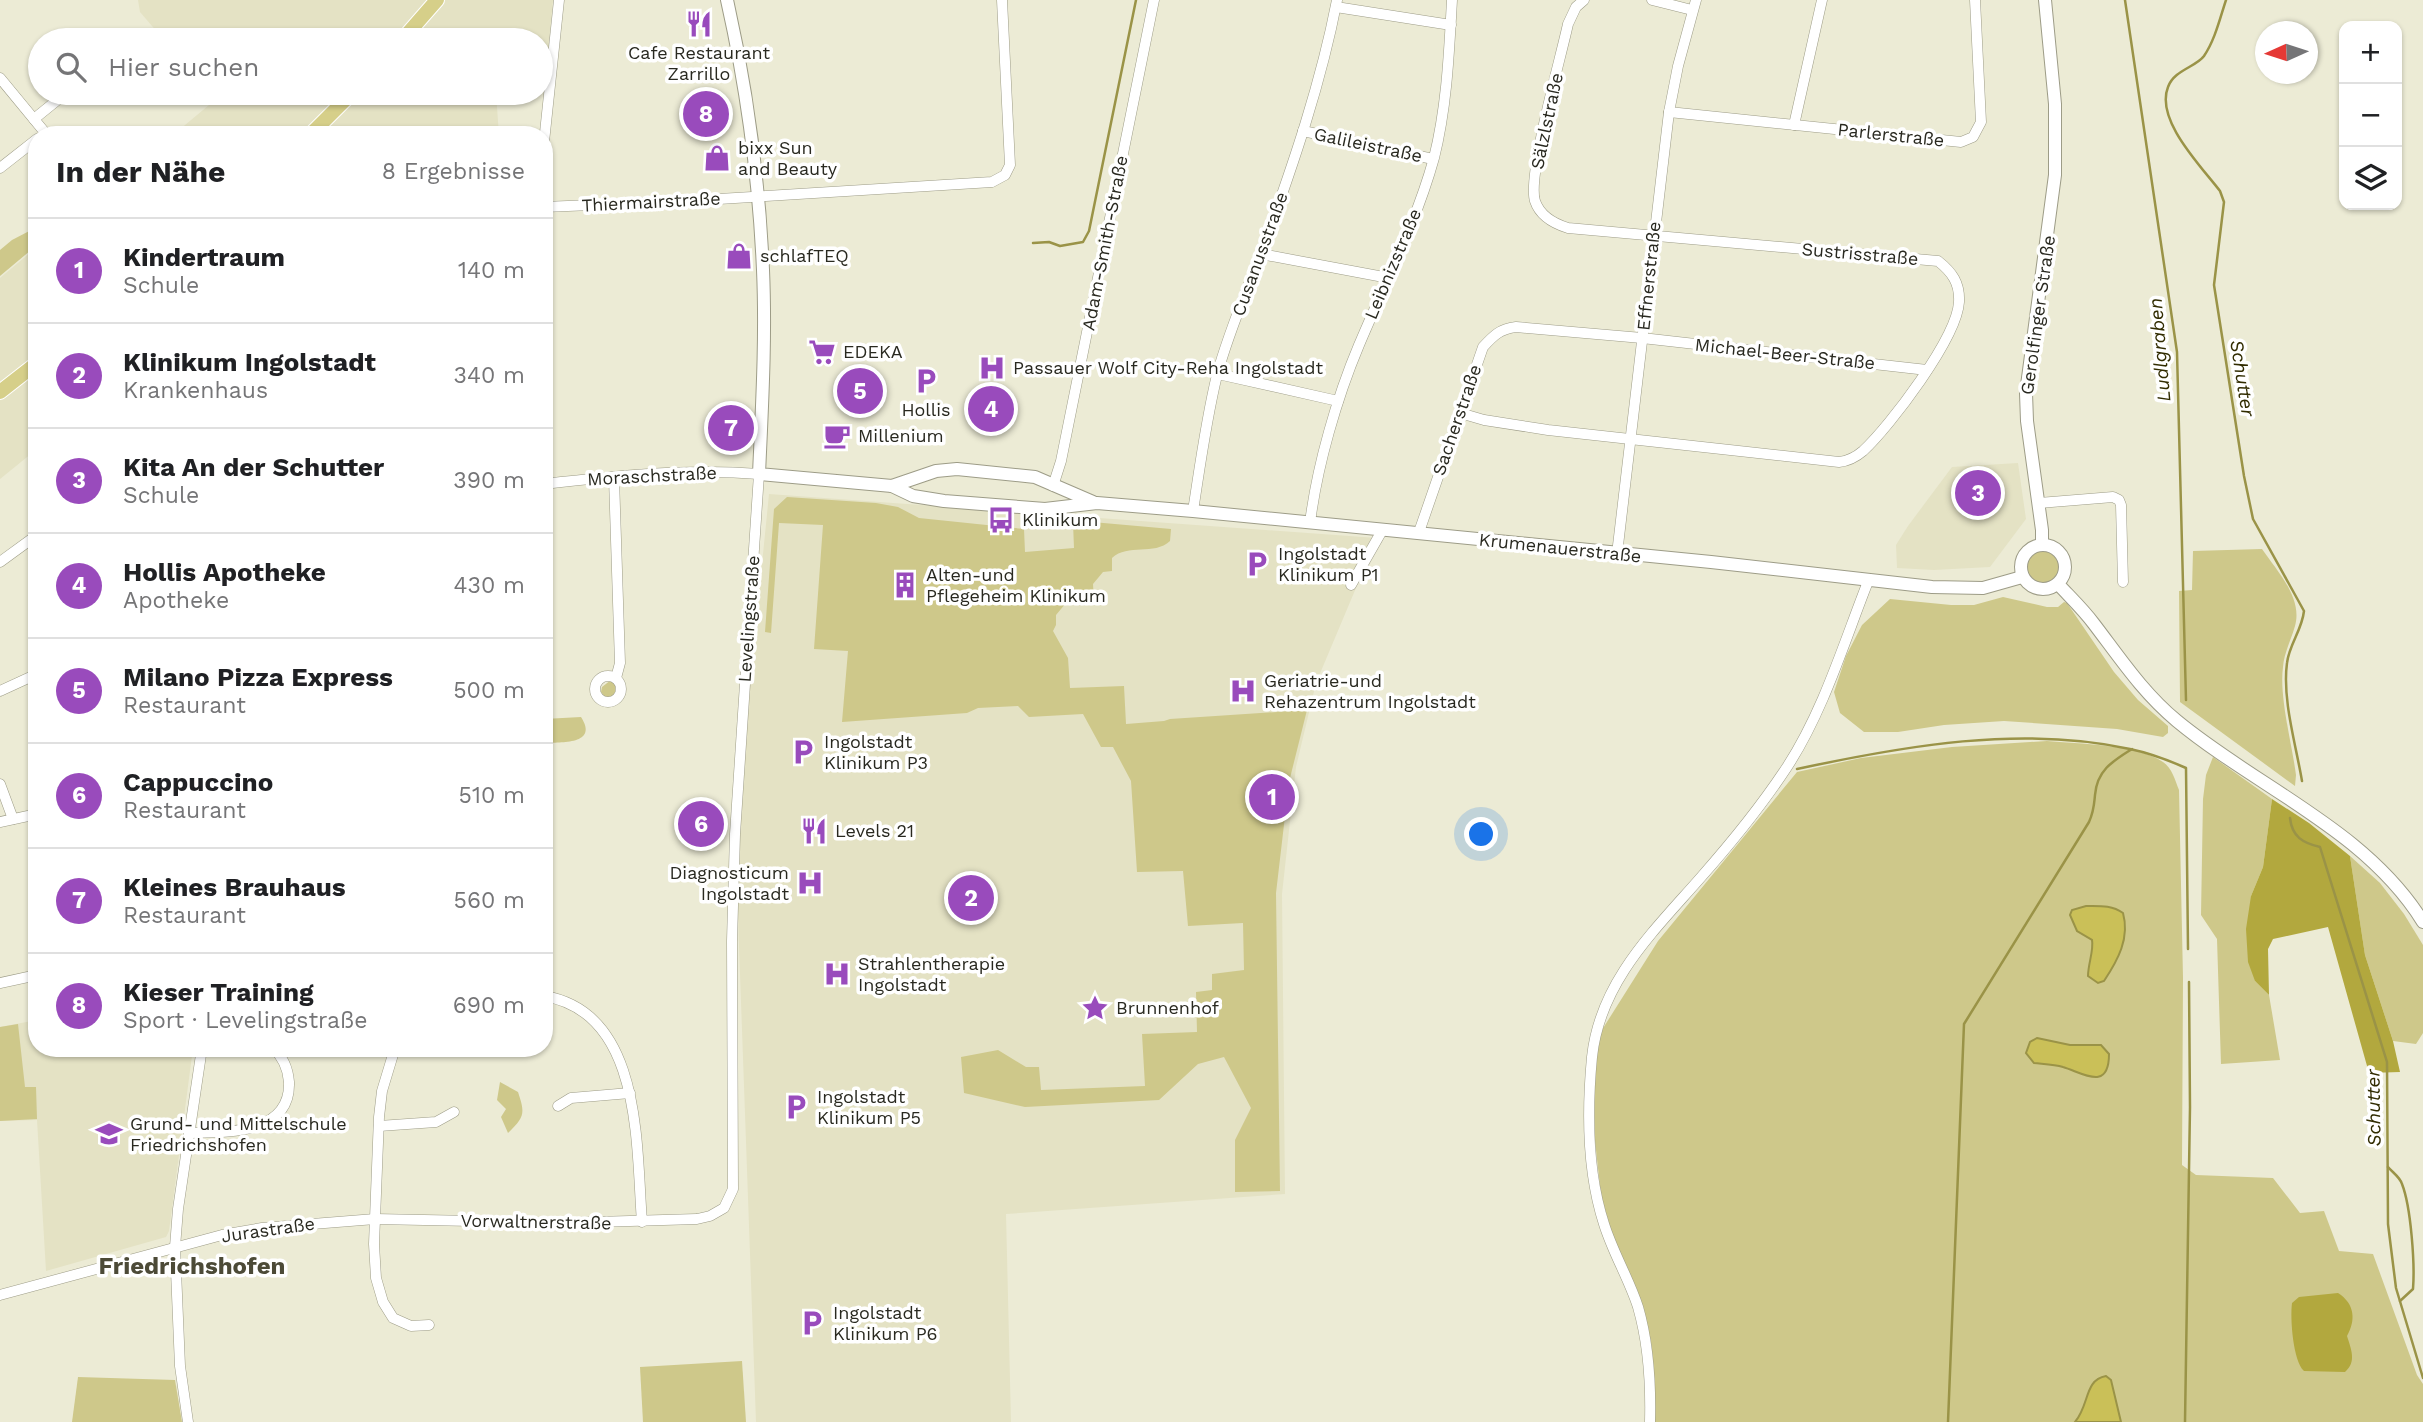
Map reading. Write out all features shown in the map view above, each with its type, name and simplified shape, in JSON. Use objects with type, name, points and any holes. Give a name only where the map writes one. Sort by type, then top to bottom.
[{"type":"main road","points":[[412,28],[437,0]]},
{"type":"main road","points":[[319,126],[340,105]]},
{"type":"main road","points":[[0,392],[28,370]]},
{"type":"street","points":[[553,57],[559,0]]},
{"type":"street","name":"Levelingstraße","points":[[697,1219],[710,1216],[724,1208],[733,1189],[732,942],[735,822],[759,474],[764,330],[758,195],[741,63],[727,0]]},
{"type":"street","name":"Thiermairstraße","points":[[553,206],[992,182],[1004,175],[1010,165],[1002,0]]},
{"type":"street","name":"Adam-Smith-Straße","points":[[1054,485],[1154,0]]},
{"type":"street","name":"Leibnizstraße","points":[[1310,523],[1338,401],[1357,348],[1401,252],[1433,159],[1443,114],[1452,0]]},
{"type":"street","name":"Sälzlstraße","points":[[1584,0],[1576,7],[1568,24],[1536,166],[1536,202],[1555,224],[1568,228],[1653,235]]},
{"type":"street","points":[[1652,0],[1694,5]]},
{"type":"street","points":[[1794,125],[1822,0]]},
{"type":"street","name":"Parlerstraße","points":[[1669,112],[1961,142],[1973,137],[1981,122],[1975,0]]},
{"type":"street","name":"Gerolfinger Straße","points":[[2042,545],[2026,393],[2055,175],[2055,104],[2045,0]]},
{"type":"street","points":[[1336,4],[1451,25]]},
{"type":"street","name":"Cusanusstraße","points":[[1193,511],[1204,438],[1218,374],[1303,131],[1336,4]]},
{"type":"street","name":"Effnerstraße","points":[[1617,554],[1669,112],[1694,5]]},
{"type":"street","points":[[0,78],[38,126]]},
{"type":"street","points":[[34,119],[51,105]]},
{"type":"street","points":[[546,126],[548,105]]},
{"type":"street","name":"Galileistraße","points":[[1303,131],[1433,159]]},
{"type":"street","points":[[0,168],[28,147]]},
{"type":"street","name":"Sustrisstraße","points":[[1460,413],[1510,424],[1631,439],[1800,459],[1848,461],[1861,453],[1897,414],[1954,325],[1959,303],[1957,283],[1951,271],[1938,261],[1653,235]]},
{"type":"street","points":[[1261,254],[1389,278]]},
{"type":"street","name":"Sacherstraße","points":[[1419,532],[1483,347],[1496,333],[1504,328],[1516,327],[1642,338]]},
{"type":"street","name":"Michael-Beer-Straße","points":[[1642,338],[1927,370]]},
{"type":"street","points":[[1218,374],[1338,401]]},
{"type":"street","name":"Krumenauerstraße","points":[[892,486],[928,474],[957,469],[1035,477],[1097,503]]},
{"type":"street","name":"Moraschstraße","points":[[553,483],[699,472],[759,474]]},
{"type":"street","name":"Krumenauerstraße","points":[[759,474],[892,486],[913,496],[928,499],[1045,509],[1097,503],[1193,511],[1419,532],[1931,587],[1983,588],[2022,577]]},
{"type":"street","points":[[928,474],[924,485],[928,499]]},
{"type":"street","points":[[614,478],[620,663],[615,678]]},
{"type":"street","points":[[1045,509],[1051,502],[1054,485]]},
{"type":"street","points":[[2039,503],[2113,497],[2119,500],[2123,582]]},
{"type":"street","points":[[1351,585],[1383,529]]},
{"type":"street","points":[[0,562],[28,542]]},
{"type":"street","points":[[2042,545],[2055,548],[2063,559],[2065,572],[2058,584],[2046,590],[2039,590],[2026,583],[2020,565],[2025,553],[2042,545]]},
{"type":"street","points":[[1650,1422],[1648,1349],[1638,1306],[1603,1224],[1593,1170],[1589,1109],[1592,1054],[1601,1012],[1634,953],[1705,873],[1788,765],[1820,704],[1869,579]]},
{"type":"street","points":[[2058,584],[2086,614],[2122,663],[2177,720],[2350,843],[2400,892],[2423,922]]},
{"type":"street","points":[[0,691],[28,678]]},
{"type":"street","points":[[0,784],[13,819]]},
{"type":"street","points":[[0,822],[28,816]]},
{"type":"street","points":[[0,983],[28,977]]},
{"type":"street","points":[[553,999],[585,1012],[597,1023],[618,1054],[630,1093],[642,1222]]},
{"type":"street","points":[[188,1422],[180,1357],[175,1247],[202,1057]]},
{"type":"street","points":[[189,1133],[246,1130],[267,1122],[282,1106],[289,1086],[285,1065],[279,1057]]},
{"type":"street","points":[[393,1057],[382,1091],[379,1126],[373,1244],[376,1278],[383,1301],[393,1318],[411,1326],[429,1325]]},
{"type":"street","points":[[558,1106],[571,1098],[630,1093]]},
{"type":"street","points":[[379,1126],[436,1122],[454,1112]]},
{"type":"street","name":"Vorwaltnerstraße","points":[[375,1219],[642,1222],[697,1219]]},
{"type":"street","name":"Jurastraße","points":[[0,1295],[222,1235],[262,1228],[375,1219]]},
{"type":"shaded area","points":[[138,0],[553,0],[550,28],[154,28],[140,12]]},
{"type":"shaded area","points":[[209,105],[497,105],[498,126],[184,126]]},
{"type":"shaded area","points":[[28,232],[28,253],[0,276],[0,250]]},
{"type":"shaded area","points":[[28,255],[28,456],[0,479],[0,278]]},
{"type":"shaded area","points":[[2018,463],[2026,519],[1990,567],[1934,570],[1897,568],[1896,545],[1952,467]]},
{"type":"shaded area","points":[[769,494],[1377,538],[1316,683],[1296,767],[1282,894],[1285,1194],[1006,1214],[1011,1422],[756,1422],[735,834]]},
{"type":"shaded area","points":[[787,497],[876,503],[898,507],[919,518],[1024,529],[1025,552],[1074,548],[1073,523],[1081,521],[1171,529],[1170,541],[1164,545],[1126,551],[1112,558],[1112,571],[1103,572],[1093,584],[1094,602],[1066,603],[1056,615],[1053,631],[1068,658],[1070,688],[1124,686],[1126,724],[1307,710],[1289,782],[1276,893],[1280,1191],[1235,1192],[1235,1140],[1251,1108],[1224,1057],[1198,1064],[1159,1100],[1025,1107],[964,1093],[961,1057],[998,1050],[1026,1067],[1039,1067],[1041,1090],[1145,1086],[1142,1034],[1197,1032],[1196,992],[1212,990],[1212,974],[1244,970],[1243,923],[1188,926],[1183,871],[1137,872],[1131,781],[1113,747],[1101,747],[1083,714],[1029,717],[1018,706],[978,708],[967,713],[842,722],[848,651],[814,649],[823,525],[779,523],[771,633],[765,632],[774,509]]},
{"type":"shaded area","points":[[2262,549],[2287,585],[2295,605],[2295,626],[2285,657],[2282,679],[2296,775],[2295,786],[2180,702],[2179,591],[2192,590],[2193,551]]},
{"type":"shaded area","points":[[2043,551],[2054,556],[2059,567],[2054,578],[2043,583],[2032,578],[2027,567],[2032,556]]},
{"type":"shaded area","points":[[2003,597],[2047,607],[2058,607],[2064,602],[2067,603],[2114,672],[2138,700],[2168,726],[2168,733],[2163,737],[2117,729],[2004,721],[1944,725],[1898,732],[1864,732],[1840,713],[1834,692],[1846,656],[1862,625],[1890,599],[1974,605]]},
{"type":"shaded area","points":[[611,680],[615,683],[615,692],[612,697],[605,697],[601,692],[602,687]]},
{"type":"shaded area","points":[[581,717],[585,733],[576,740],[553,743],[553,719]]},
{"type":"shaded area","points":[[2047,741],[2123,748],[2152,756],[2163,762],[2171,771],[2179,790],[2183,978],[2182,1165],[2196,1175],[2273,1178],[2300,1213],[2324,1211],[2339,1251],[2373,1254],[2417,1375],[2423,1384],[2423,1422],[1653,1422],[1655,1388],[1651,1342],[1641,1303],[1613,1238],[1601,1195],[1595,1141],[1594,1081],[1600,1033],[1658,941],[1797,772],[1861,758],[1952,747]]},
{"type":"shaded area","points":[[2213,757],[2272,799],[2263,867],[2251,896],[2255,981],[2269,995],[2280,1060],[2221,1064],[2217,939],[2201,915],[2203,799],[2206,775]]},
{"type":"shaded area","points":[[2272,799],[2309,823],[2350,856],[2365,955],[2393,1041],[2400,1072],[2369,1073],[2328,927],[2273,939],[2268,949],[2269,995],[2255,981],[2248,962],[2246,929],[2251,896],[2263,867]]},
{"type":"shaded area","points":[[2350,856],[2380,883],[2423,945],[2423,1033],[2416,1044],[2393,1041],[2365,955]]},
{"type":"shaded area","points":[[2086,906],[2115,909],[2123,913],[2125,922],[2124,940],[2118,957],[2104,981],[2098,983],[2088,976],[2092,940],[2077,931],[2070,915],[2072,910]]},
{"type":"shaded area","name":"Grund- und Mittelschule Friedrichshofen","points":[[28,1022],[28,1057],[192,1057],[169,1231],[166,1237],[46,1271],[37,1120],[0,1121],[0,1027]]},
{"type":"shaded area","points":[[18,1024],[25,1087],[36,1087],[37,1119],[0,1121],[0,1027]]},
{"type":"shaded area","points":[[2037,1038],[2070,1045],[2101,1045],[2109,1054],[2105,1073],[2094,1077],[2086,1076],[2060,1066],[2034,1063],[2026,1053],[2030,1042]]},
{"type":"shaded area","points":[[500,1082],[518,1092],[522,1105],[518,1123],[508,1133],[501,1117],[506,1109],[497,1100]]},
{"type":"shaded area","points":[[2338,1293],[2351,1307],[2353,1318],[2347,1336],[2352,1355],[2351,1364],[2345,1372],[2304,1371],[2295,1349],[2292,1303],[2299,1297]]},
{"type":"shaded area","points":[[742,1361],[746,1422],[643,1422],[640,1367]]},
{"type":"shaded area","points":[[2106,1376],[2111,1380],[2121,1422],[2075,1422],[2094,1382]]},
{"type":"shaded area","points":[[78,1377],[175,1380],[182,1422],[72,1422]]},
{"type":"waterway","points":[[1033,243],[1049,242],[1060,246],[1083,242],[1089,231],[1136,0]]},
{"type":"waterway","name":"Ludlgraben","points":[[2125,0],[2177,352],[2186,700]]},
{"type":"waterway","name":"Schutter","points":[[2226,0],[2208,50],[2200,60],[2171,81],[2166,100],[2174,128],[2220,191],[2224,202],[2214,285],[2244,476],[2253,519],[2304,611],[2288,656],[2286,677],[2288,707],[2302,781]]},
{"type":"waterway","points":[[1797,769],[1921,746],[2005,739],[2089,742],[2130,749],[2186,768],[2188,949]]},
{"type":"waterway","points":[[1948,1422],[1964,1024],[2089,822],[2099,779],[2112,762],[2132,749]]},
{"type":"waterway","name":"Schutter","points":[[2290,818],[2293,830],[2299,838],[2320,847],[2387,1062],[2388,1224],[2396,1288],[2423,1378]]},
{"type":"waterway","points":[[2185,1422],[2190,1107],[2189,982]]},
{"type":"waterway","points":[[2388,1167],[2402,1184],[2412,1236],[2413,1289],[2400,1301]]},
{"type":"place","name":"Cafe Restaurant Zarrillo","points":[[699,24]]},
{"type":"place","name":"Kieser Training","points":[[706,114]]},
{"type":"place","name":"bixx Sun and Beauty","points":[[717,158]]},
{"type":"place","name":"schlafTEQ","points":[[739,256]]},
{"type":"place","name":"EDEKA","points":[[822,352]]},
{"type":"place","name":"Passauer Wolf City-Reha Ingolstadt","points":[[992,368]]},
{"type":"place","name":"Hollis","points":[[926,381]]},
{"type":"place","name":"Milano Pizza Express","points":[[860,391]]},
{"type":"place","name":"Hollis Apotheke","points":[[991,409]]},
{"type":"place","name":"Kleines Brauhaus","points":[[731,428]]},
{"type":"place","name":"Millenium","points":[[837,436]]},
{"type":"place","name":"Kita An der Schutter","points":[[1978,493]]},
{"type":"place","name":"Klinikum","points":[[1001,520]]},
{"type":"place","name":"Ingolstadt Klinikum P1","points":[[1257,564]]},
{"type":"place","name":"Alten-und Pflegeheim Klinikum","points":[[905,585]]},
{"type":"place","name":"Geriatrie-und Rehazentrum Ingolstadt","points":[[1243,691]]},
{"type":"place","name":"Ingolstadt Klinikum P3","points":[[803,752]]},
{"type":"place","name":"Kindertraum","points":[[1272,797]]},
{"type":"place","name":"Cappuccino","points":[[701,824]]},
{"type":"place","name":"Levels 21","points":[[814,831]]},
{"type":"place","name":"Diagnosticum Ingolstadt","points":[[810,883]]},
{"type":"place","name":"Klinikum Ingolstadt","points":[[971,898]]},
{"type":"place","name":"Strahlentherapie Ingolstadt","points":[[837,974]]},
{"type":"place","name":"Brunnenhof","points":[[1095,1008]]},
{"type":"place","name":"Ingolstadt Klinikum P5","points":[[796,1107]]},
{"type":"place","name":"Grund- und Mittelschule Friedrichshofen","points":[[109,1134]]},
{"type":"place","name":"Ingolstadt Klinikum P6","points":[[812,1323]]},
{"type":"district","name":"Friedrichshofen","points":[[192,1266]]}]
